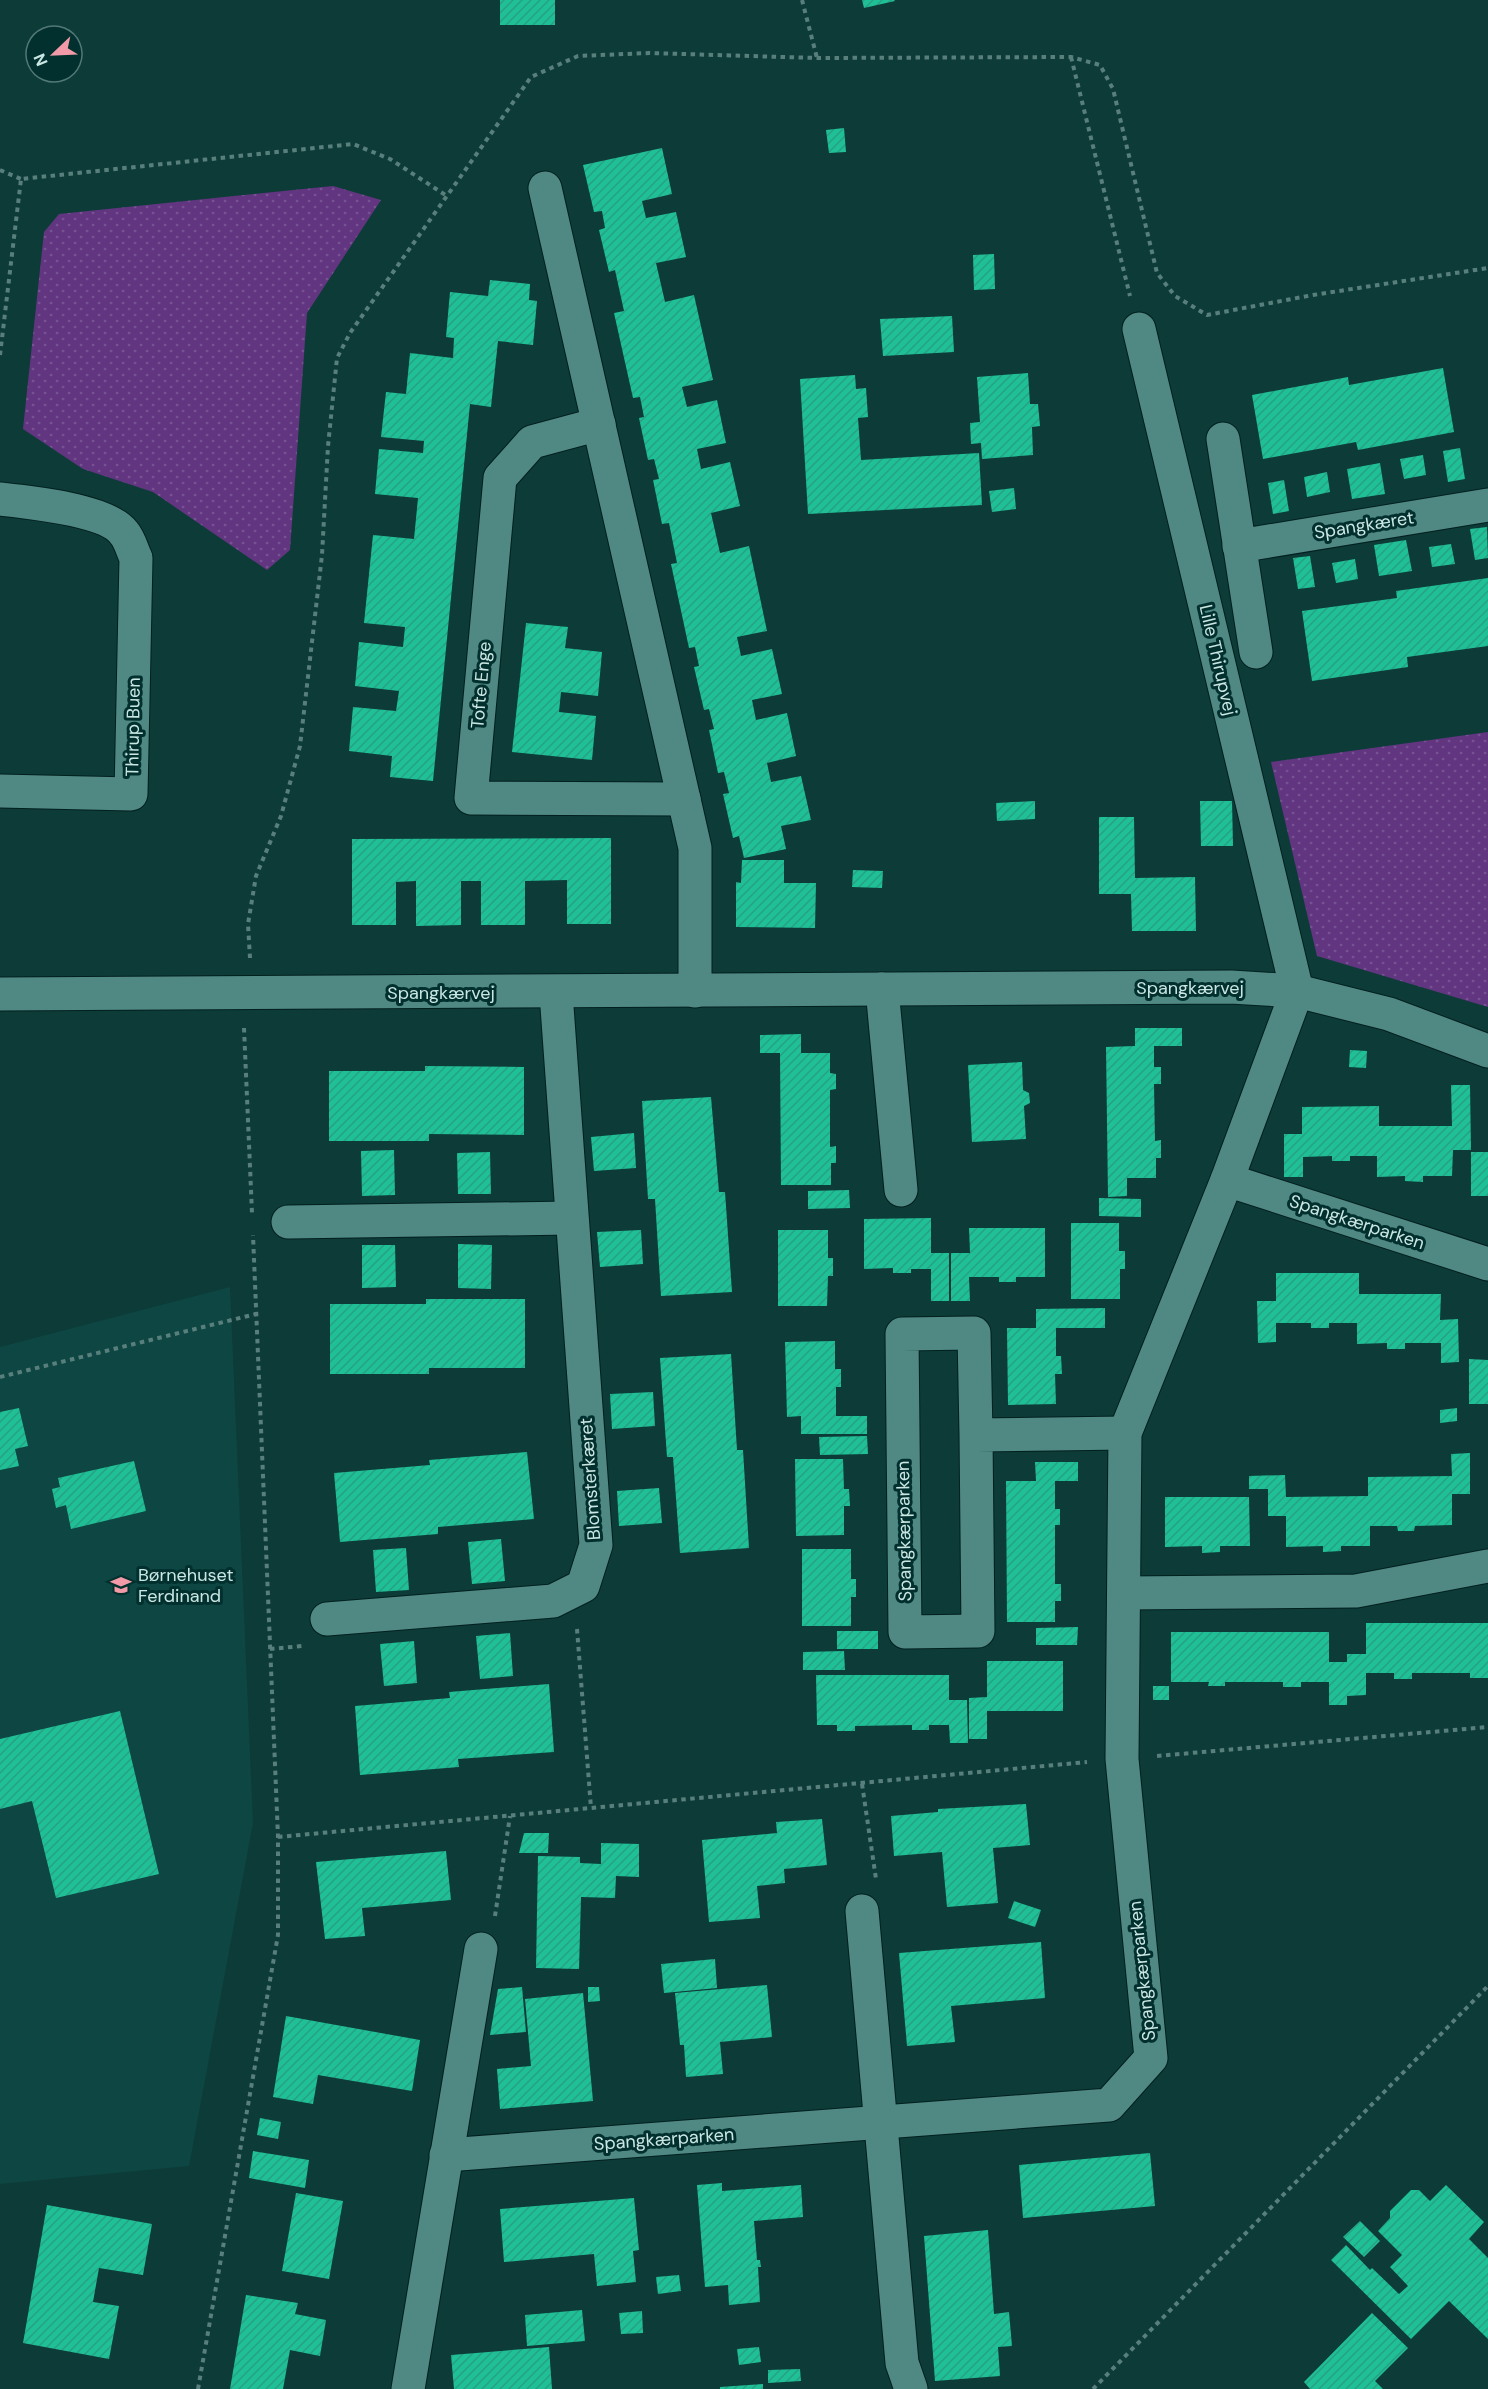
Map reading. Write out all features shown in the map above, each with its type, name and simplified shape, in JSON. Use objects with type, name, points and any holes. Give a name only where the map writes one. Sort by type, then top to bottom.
[{"type":"street","points":[[545,188],[695,848],[695,991]]},
{"type":"street","name":"Lille Thirupvej","points":[[1139,329],[1298,991]]},
{"type":"street","name":"Tofte Enge","points":[[599,424],[532,442],[500,477],[471,798],[684,799]]},
{"type":"street","points":[[1223,439],[1256,652]]},
{"type":"street","name":"Thirup Buen","points":[[0,499],[61,507],[104,519],[124,532],[136,558],[131,794],[0,791]]},
{"type":"street","name":"Spangkæret","points":[[1239,546],[1488,505]]},
{"type":"street","name":"Spangkærvej","points":[[0,994],[556,993],[1231,987],[1298,991],[1389,1014],[1488,1051]]},
{"type":"street","points":[[882,989],[901,1190]]},
{"type":"street","name":"Spangkærparken","points":[[446,2155],[1109,2105],[1151,2058],[1122,1759],[1125,1433],[1227,1180],[1298,991]]},
{"type":"street","name":"Blomsterkæret","points":[[556,993],[596,1545],[583,1586],[569,1593]]},
{"type":"street","name":"Spangkærparken","points":[[1227,1180],[1488,1264]]},
{"type":"street","points":[[288,1222],[571,1218]]},
{"type":"street","name":"Spangkærparken","points":[[974,1333],[976,1435],[978,1631],[905,1632],[902,1334],[974,1333]]},
{"type":"street","points":[[976,1435],[1125,1433]]},
{"type":"street","points":[[1124,1593],[1356,1592],[1488,1566]]},
{"type":"street","points":[[327,1619],[553,1601],[569,1593]]},
{"type":"street","points":[[862,1911],[902,2363],[911,2389]]},
{"type":"street","points":[[408,2389],[481,1949]]},
{"type":"path","points":[[802,0],[817,58]]},
{"type":"path","points":[[252,1218],[247,992],[248,924],[256,876],[281,816],[300,746],[322,555],[328,446],[337,358],[350,333],[531,77],[578,56],[649,53],[817,58],[1071,57],[1100,65],[1113,89],[1157,273],[1176,296],[1207,315],[1313,295],[1488,268]]},
{"type":"path","points":[[1071,57],[1139,329]]},
{"type":"path","points":[[0,170],[21,179],[353,144],[390,159],[447,196]]},
{"type":"path","points":[[0,355],[21,179]]},
{"type":"path","points":[[198,2389],[278,1935],[278,1837],[252,1230]]},
{"type":"path","points":[[0,1377],[256,1314]]},
{"type":"path","points":[[569,1593],[577,1617],[591,1808]]},
{"type":"path","points":[[278,1837],[1488,1726]]},
{"type":"path","points":[[862,1785],[877,1890],[862,1911]]},
{"type":"path","points":[[481,1949],[492,1933],[510,1816]]},
{"type":"path","points":[[1093,2389],[1488,1986]]},
{"type":"shaded area","points":[[333,186],[381,200],[307,313],[290,550],[267,570],[153,492],[83,469],[23,429],[44,232],[59,214]]},
{"type":"shaded area","points":[[1488,732],[1488,1007],[1317,956],[1271,762]]},
{"type":"shaded area","name":"Børnehuset Ferdinand","points":[[230,1287],[253,1823],[189,2166],[0,2184],[0,1347]]},
{"type":"building","points":[[500,0],[555,0],[555,25],[500,25]]},
{"type":"building","points":[[862,0],[894,0],[895,1],[864,8]]},
{"type":"building","points":[[844,128],[846,152],[829,153],[826,130]]},
{"type":"building","points":[[662,148],[672,194],[642,201],[646,218],[676,212],[686,257],[656,263],[665,302],[694,295],[713,380],[682,387],[687,407],[717,400],[726,443],[697,449],[701,469],[730,462],[740,506],[711,513],[720,553],[749,546],[767,631],[737,637],[741,656],[772,649],[782,694],[752,700],[756,720],[787,713],[796,756],[767,763],[771,782],[801,776],[811,820],[781,826],[786,849],[744,858],[739,836],[733,838],[723,794],[729,793],[724,772],[718,773],[709,730],[714,729],[709,709],[704,710],[694,667],[699,666],[695,647],[689,648],[671,564],[677,563],[669,523],[662,524],[653,480],[659,479],[654,459],[648,460],[639,418],[644,417],[640,397],[633,398],[614,313],[624,311],[615,270],[609,272],[599,230],[605,228],[602,211],[594,212],[583,165]]},
{"type":"building","points":[[994,254],[995,289],[974,290],[973,255]]},
{"type":"building","points":[[490,280],[530,284],[529,300],[537,301],[533,345],[498,341],[491,407],[470,404],[433,781],[390,777],[392,756],[349,751],[353,707],[396,711],[399,691],[355,686],[359,642],[403,647],[405,627],[364,623],[373,535],[414,539],[418,498],[375,494],[379,449],[423,453],[424,441],[381,437],[386,392],[406,394],[410,353],[453,358],[454,338],[446,337],[450,292],[488,296]]},
{"type":"building","points":[[952,316],[954,352],[883,356],[880,319]]},
{"type":"building","points":[[1443,368],[1454,432],[1358,450],[1356,442],[1263,459],[1252,395],[1348,377],[1349,385]]},
{"type":"building","points":[[1028,373],[1030,404],[1038,404],[1040,426],[1032,427],[1033,455],[982,459],[981,443],[971,444],[970,423],[980,422],[977,377]]},
{"type":"building","points":[[855,375],[856,389],[866,388],[868,417],[858,418],[861,460],[979,453],[982,505],[808,514],[800,379]]},
{"type":"building","points":[[1460,448],[1465,479],[1448,482],[1443,451]]},
{"type":"building","points":[[1423,455],[1426,475],[1404,479],[1400,459]]},
{"type":"building","points":[[1380,463],[1385,494],[1352,499],[1347,469]]},
{"type":"building","points":[[1327,472],[1330,492],[1307,497],[1304,477]]},
{"type":"building","points":[[1284,480],[1289,511],[1273,514],[1268,483]]},
{"type":"building","points":[[1014,488],[1016,509],[992,512],[989,491]]},
{"type":"building","points":[[1487,527],[1488,558],[1475,560],[1470,529]]},
{"type":"building","points":[[1406,540],[1412,571],[1379,576],[1374,545]]},
{"type":"building","points":[[1451,544],[1455,564],[1432,567],[1429,547]]},
{"type":"building","points":[[1310,556],[1315,587],[1298,589],[1293,558]]},
{"type":"building","points":[[1355,559],[1358,579],[1336,583],[1332,563]]},
{"type":"building","points":[[1488,578],[1488,646],[1407,657],[1408,667],[1312,681],[1302,611],[1397,598],[1396,591]]},
{"type":"building","points":[[526,623],[568,627],[565,648],[602,652],[598,696],[561,692],[559,712],[596,716],[592,760],[512,752]]},
{"type":"building","points":[[1035,801],[1035,819],[997,821],[996,803]]},
{"type":"building","points":[[1200,801],[1232,801],[1233,846],[1201,846]]},
{"type":"building","points":[[1099,817],[1134,817],[1135,878],[1195,877],[1196,931],[1132,931],[1131,894],[1099,894]]},
{"type":"building","points":[[611,838],[611,924],[567,924],[567,880],[525,881],[525,925],[481,925],[481,881],[461,881],[461,925],[416,926],[416,881],[396,882],[396,925],[352,925],[352,839]]},
{"type":"building","points":[[742,860],[784,860],[784,883],[816,883],[815,928],[736,927],[736,882],[741,883]]},
{"type":"building","points":[[853,870],[883,871],[882,888],[852,887]]},
{"type":"building","points":[[1135,1028],[1182,1028],[1182,1046],[1154,1046],[1154,1067],[1161,1067],[1161,1084],[1154,1084],[1155,1141],[1161,1140],[1161,1158],[1156,1158],[1156,1178],[1127,1178],[1127,1196],[1108,1197],[1106,1047],[1135,1046]]},
{"type":"building","points":[[801,1034],[801,1053],[830,1053],[830,1073],[836,1074],[836,1089],[830,1090],[830,1147],[836,1146],[836,1163],[831,1163],[831,1185],[781,1185],[780,1053],[760,1053],[760,1035]]},
{"type":"building","points":[[1350,1050],[1367,1051],[1366,1068],[1349,1067]]},
{"type":"building","points":[[1022,1062],[1023,1090],[1029,1093],[1030,1103],[1024,1106],[1026,1139],[972,1142],[968,1065]]},
{"type":"building","points":[[425,1066],[524,1067],[524,1135],[429,1134],[429,1141],[329,1141],[329,1071],[425,1071]]},
{"type":"building","points":[[1451,1085],[1470,1085],[1471,1150],[1453,1150],[1452,1176],[1423,1176],[1423,1182],[1405,1181],[1405,1176],[1377,1177],[1377,1156],[1350,1156],[1350,1161],[1332,1161],[1332,1156],[1303,1157],[1303,1177],[1284,1177],[1284,1134],[1302,1134],[1302,1107],[1379,1106],[1379,1126],[1452,1126]]},
{"type":"building","points":[[711,1097],[719,1192],[725,1192],[732,1292],[661,1296],[655,1199],[648,1199],[642,1101]]},
{"type":"building","points":[[634,1133],[636,1168],[594,1171],[591,1137]]},
{"type":"building","points":[[394,1150],[395,1195],[362,1196],[361,1151]]},
{"type":"building","points":[[490,1152],[491,1194],[458,1194],[457,1153]]},
{"type":"building","points":[[1471,1152],[1488,1152],[1488,1196],[1471,1196]]},
{"type":"building","points":[[849,1190],[850,1208],[808,1209],[808,1191]]},
{"type":"building","points":[[1099,1198],[1141,1199],[1141,1217],[1099,1216]]},
{"type":"building","points":[[931,1218],[931,1253],[949,1253],[949,1301],[931,1301],[931,1269],[911,1269],[911,1273],[893,1273],[893,1268],[864,1269],[864,1219]]},
{"type":"building","points":[[1071,1223],[1119,1223],[1119,1251],[1125,1251],[1125,1269],[1120,1269],[1120,1299],[1071,1299]]},
{"type":"building","points":[[969,1228],[1045,1228],[1045,1277],[1016,1277],[1016,1282],[999,1282],[999,1277],[969,1277],[970,1301],[951,1301],[951,1253],[970,1253]]},
{"type":"building","points":[[641,1230],[643,1264],[600,1267],[597,1232]]},
{"type":"building","points":[[778,1230],[828,1230],[828,1258],[833,1258],[833,1276],[828,1276],[827,1306],[778,1306]]},
{"type":"building","points":[[458,1244],[492,1245],[491,1289],[458,1288]]},
{"type":"building","points":[[362,1245],[395,1245],[396,1287],[362,1288]]},
{"type":"building","points":[[1276,1273],[1359,1273],[1359,1294],[1441,1294],[1440,1320],[1458,1319],[1459,1362],[1441,1363],[1441,1343],[1405,1343],[1405,1349],[1387,1349],[1387,1343],[1357,1344],[1357,1323],[1329,1323],[1329,1328],[1311,1328],[1311,1323],[1276,1323],[1276,1342],[1258,1343],[1257,1301],[1276,1301]]},
{"type":"building","points":[[426,1299],[525,1299],[525,1368],[429,1368],[429,1374],[330,1374],[330,1304],[426,1304]]},
{"type":"building","points":[[1105,1308],[1105,1328],[1056,1328],[1056,1356],[1061,1356],[1062,1374],[1055,1374],[1056,1404],[1008,1405],[1007,1328],[1036,1328],[1036,1309]]},
{"type":"building","points":[[835,1341],[835,1369],[841,1369],[841,1387],[836,1387],[836,1416],[867,1416],[867,1434],[801,1434],[801,1416],[787,1417],[785,1342]]},
{"type":"building","points":[[731,1354],[737,1450],[743,1450],[749,1548],[680,1553],[673,1457],[667,1457],[660,1358]]},
{"type":"building","points":[[1469,1359],[1488,1360],[1488,1404],[1469,1404]]},
{"type":"building","points":[[653,1392],[655,1426],[612,1429],[610,1394]]},
{"type":"building","points":[[19,1408],[28,1446],[15,1449],[19,1466],[0,1470],[0,1412]]},
{"type":"building","points":[[1457,1408],[1457,1421],[1440,1423],[1440,1410]]},
{"type":"building","points":[[867,1436],[868,1454],[820,1455],[819,1437]]},
{"type":"building","points":[[527,1452],[534,1519],[438,1527],[438,1534],[340,1542],[334,1473],[430,1465],[429,1460]]},
{"type":"building","points":[[1470,1453],[1470,1494],[1452,1494],[1452,1525],[1415,1526],[1414,1531],[1398,1531],[1397,1526],[1370,1526],[1370,1546],[1341,1546],[1341,1551],[1323,1552],[1323,1546],[1286,1547],[1286,1516],[1268,1516],[1268,1489],[1249,1489],[1249,1476],[1285,1475],[1286,1497],[1368,1496],[1368,1477],[1452,1476],[1451,1454]]},
{"type":"building","points":[[795,1459],[843,1459],[844,1489],[849,1489],[850,1506],[844,1506],[844,1535],[796,1536]]},
{"type":"building","points":[[134,1461],[146,1511],[71,1529],[66,1505],[56,1508],[52,1489],[60,1487],[58,1478]]},
{"type":"building","points":[[1035,1462],[1078,1462],[1078,1481],[1055,1481],[1055,1509],[1060,1509],[1060,1525],[1055,1525],[1055,1584],[1061,1584],[1061,1601],[1055,1601],[1055,1622],[1007,1622],[1006,1481],[1036,1481]]},
{"type":"building","points":[[659,1488],[662,1523],[619,1526],[617,1491]]},
{"type":"building","points":[[1165,1497],[1249,1497],[1250,1546],[1220,1546],[1220,1552],[1202,1553],[1202,1546],[1165,1547]]},
{"type":"building","points":[[501,1539],[505,1581],[472,1584],[468,1542]]},
{"type":"building","points":[[406,1548],[409,1590],[376,1592],[373,1550]]},
{"type":"building","points":[[802,1549],[851,1549],[851,1579],[856,1579],[856,1597],[851,1597],[851,1626],[802,1626]]},
{"type":"building","points":[[1366,1623],[1488,1623],[1488,1678],[1470,1678],[1470,1673],[1412,1673],[1412,1679],[1394,1679],[1394,1673],[1366,1673],[1366,1695],[1347,1696],[1347,1705],[1329,1705],[1329,1682],[1301,1682],[1301,1687],[1283,1687],[1283,1682],[1225,1682],[1225,1686],[1208,1686],[1209,1682],[1171,1682],[1171,1632],[1329,1632],[1329,1662],[1347,1662],[1347,1654],[1366,1654]]},
{"type":"building","points":[[1078,1627],[1077,1645],[1036,1645],[1036,1628]]},
{"type":"building","points":[[837,1631],[878,1631],[878,1649],[837,1649]]},
{"type":"building","points":[[510,1633],[513,1676],[480,1679],[476,1636]]},
{"type":"building","points":[[414,1641],[417,1683],[384,1686],[380,1644]]},
{"type":"building","points":[[844,1651],[845,1670],[803,1670],[803,1652]]},
{"type":"building","points":[[987,1661],[1063,1661],[1063,1711],[987,1711],[987,1739],[969,1739],[969,1698],[987,1697]]},
{"type":"building","points":[[816,1675],[949,1675],[949,1700],[967,1700],[968,1743],[950,1743],[949,1725],[929,1725],[929,1730],[912,1730],[912,1725],[855,1726],[855,1731],[837,1731],[837,1725],[817,1725]]},
{"type":"building","points":[[549,1684],[554,1752],[458,1759],[459,1767],[360,1775],[355,1706],[450,1698],[449,1692]]},
{"type":"building","points":[[1153,1686],[1169,1686],[1169,1700],[1153,1700]]},
{"type":"building","points":[[120,1711],[159,1874],[56,1898],[32,1801],[0,1809],[0,1739]]},
{"type":"building","points":[[1026,1804],[1030,1845],[993,1848],[998,1903],[947,1907],[942,1852],[894,1856],[891,1816],[938,1812],[938,1809]]},
{"type":"building","points":[[822,1819],[827,1865],[784,1869],[785,1883],[757,1886],[760,1918],[709,1922],[702,1840],[777,1833],[776,1822]]},
{"type":"building","points":[[524,1833],[549,1833],[548,1853],[519,1853]]},
{"type":"building","points":[[601,1843],[639,1844],[639,1877],[616,1876],[615,1898],[581,1897],[579,1969],[536,1968],[538,1856],[580,1857],[580,1863],[601,1864]]},
{"type":"building","points":[[446,1851],[451,1900],[362,1908],[365,1936],[325,1939],[316,1862]]},
{"type":"building","points":[[1014,1901],[1041,1910],[1035,1927],[1008,1918]]},
{"type":"building","points":[[1041,1942],[1045,1998],[951,2006],[955,2042],[907,2046],[899,1953]]},
{"type":"building","points":[[715,1959],[717,1988],[664,1993],[661,1964]]},
{"type":"building","points":[[767,1985],[772,2037],[720,2042],[723,2074],[686,2077],[684,2045],[680,2045],[675,1993]]},
{"type":"building","points":[[522,1987],[526,2032],[490,2035],[498,1989]]},
{"type":"building","points":[[588,1987],[599,1987],[600,2001],[588,2002]]},
{"type":"building","points":[[583,1993],[593,2101],[500,2109],[497,2069],[531,2066],[525,1999]]},
{"type":"building","points":[[286,2016],[420,2040],[412,2091],[318,2075],[313,2104],[273,2097]]},
{"type":"building","points":[[260,2118],[281,2122],[278,2139],[257,2135]]},
{"type":"building","points":[[253,2151],[309,2160],[305,2188],[249,2178]]},
{"type":"building","points":[[1150,2153],[1155,2206],[1023,2218],[1019,2165]]},
{"type":"building","points":[[722,2183],[722,2191],[801,2185],[803,2217],[754,2221],[757,2260],[760,2260],[761,2267],[758,2267],[760,2302],[729,2305],[728,2285],[705,2287],[697,2185]]},
{"type":"building","points":[[1446,2185],[1484,2222],[1469,2239],[1488,2258],[1488,2339],[1449,2301],[1411,2339],[1331,2260],[1346,2245],[1370,2270],[1372,2268],[1399,2294],[1408,2286],[1390,2267],[1402,2255],[1378,2231],[1390,2218],[1390,2211],[1411,2190],[1419,2190],[1430,2201]]},
{"type":"building","points":[[296,2193],[343,2201],[329,2279],[282,2271]]},
{"type":"building","points":[[634,2198],[639,2250],[633,2251],[636,2282],[597,2286],[594,2254],[504,2262],[500,2209]]},
{"type":"building","points":[[47,2205],[152,2224],[143,2275],[99,2268],[93,2302],[119,2306],[109,2359],[23,2343]]},
{"type":"building","points":[[1360,2221],[1380,2241],[1364,2257],[1343,2237]]},
{"type":"building","points":[[988,2230],[994,2314],[1009,2312],[1012,2346],[998,2347],[1000,2376],[935,2381],[924,2236]]},
{"type":"building","points":[[679,2275],[681,2291],[658,2294],[656,2277]]},
{"type":"building","points":[[246,2295],[298,2303],[295,2314],[326,2320],[320,2356],[290,2350],[283,2389],[230,2389]]},
{"type":"building","points":[[582,2310],[585,2341],[527,2346],[525,2315]]},
{"type":"building","points":[[642,2311],[643,2333],[621,2334],[619,2313]]},
{"type":"building","points":[[1372,2313],[1408,2348],[1375,2381],[1383,2389],[1310,2389],[1304,2382]]},
{"type":"building","points":[[549,2347],[552,2389],[454,2389],[451,2355]]},
{"type":"building","points":[[759,2347],[761,2362],[739,2365],[737,2349]]},
{"type":"building","points":[[800,2369],[801,2381],[768,2383],[768,2370]]},
{"type":"building","points":[[763,2384],[763,2389],[720,2389],[720,2387]]},
{"type":"place","name":"Børnehuset Ferdinand","points":[[121,1585]]}]
